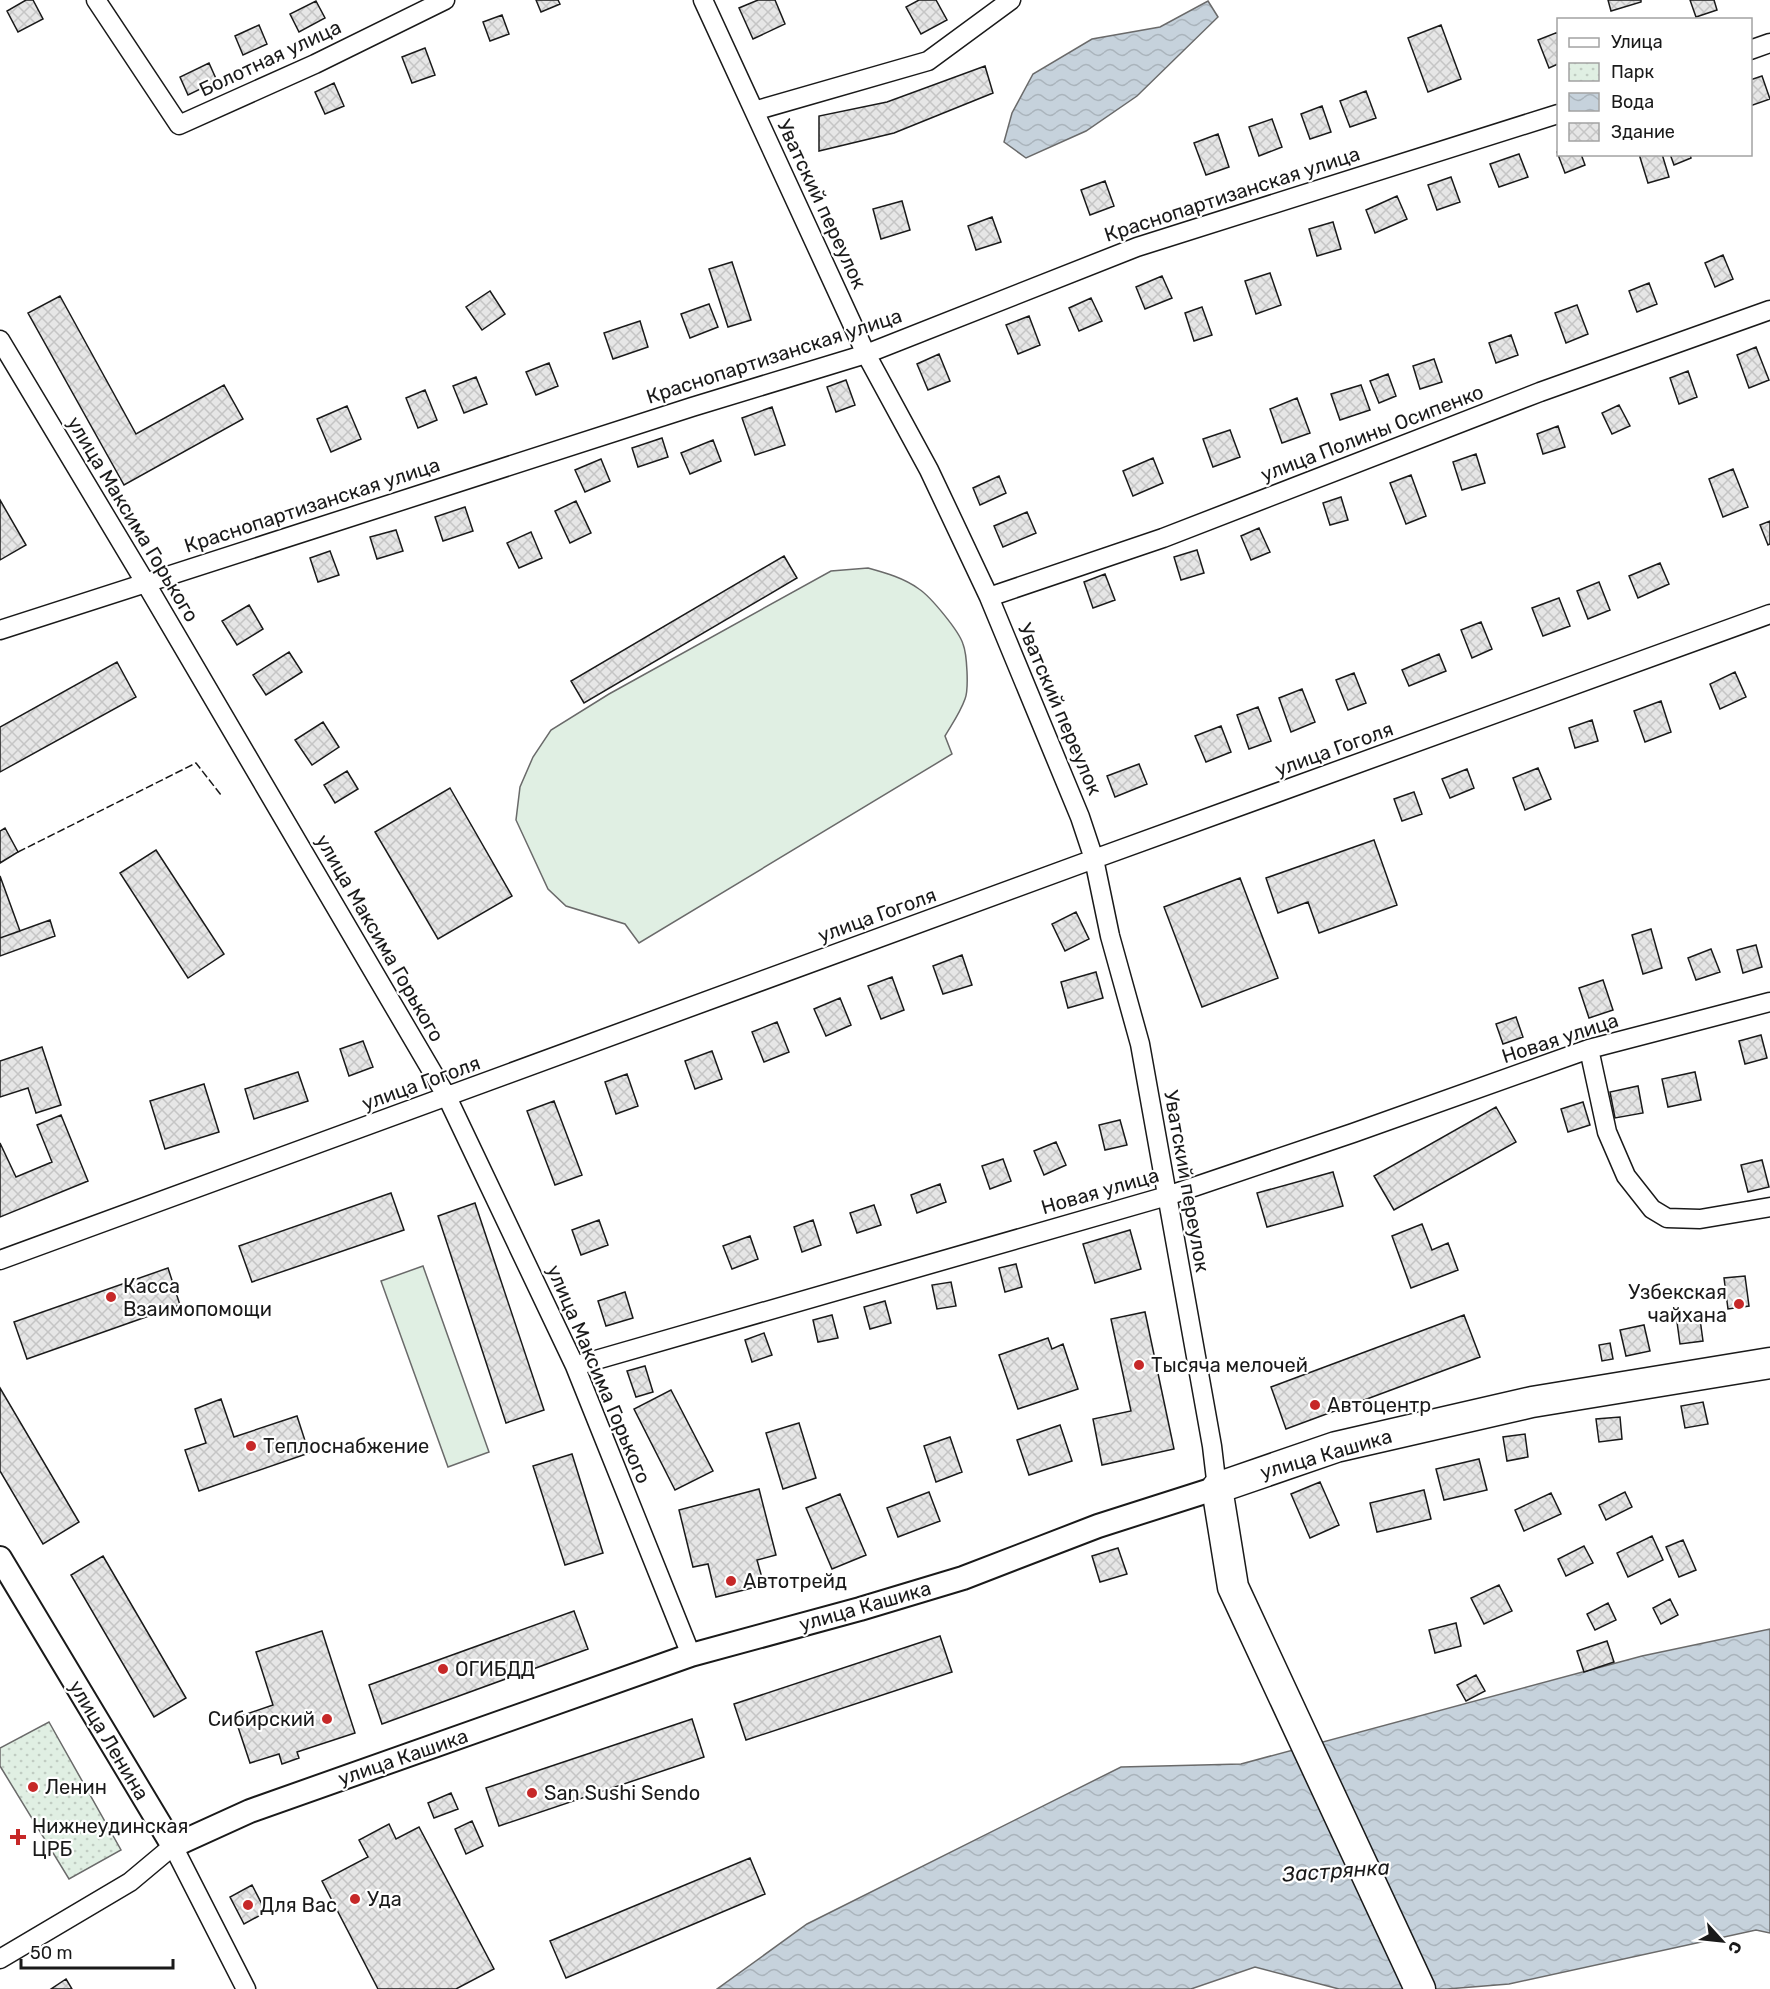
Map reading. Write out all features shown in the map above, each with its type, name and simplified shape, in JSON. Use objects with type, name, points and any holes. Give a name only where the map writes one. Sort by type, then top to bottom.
[{"type":"highway","name":"улица Кашика","points":[[1217,1488],[1336,1447],[1532,1402],[1770,1363]]},
{"type":"highway","points":[[1217,1488],[1233,1587],[1420,1989]]},
{"type":"street","name":"Болотная улица","points":[[96,0],[179,125],[315,64],[445,0]]},
{"type":"street","name":"Уватский переулок","points":[[703,0],[866,354],[929,470],[989,597],[1080,817],[1094,859],[1110,936],[1140,1044],[1212,1446],[1217,1488]]},
{"type":"street","points":[[754,111],[928,61],[1011,0]]},
{"type":"street","points":[[1752,49],[1770,43]]},
{"type":"street","name":"Краснопартизанская улица","points":[[0,630],[692,406],[866,354],[1137,247],[1557,114]]},
{"type":"street","name":"улица Полины Осипенко","points":[[989,597],[1163,538],[1540,392],[1770,310]]},
{"type":"street","name":"улица Максима Горького","points":[[0,340],[145,582],[447,1097],[575,1366],[691,1655]]},
{"type":"street","name":"улица Гоголя","points":[[0,1260],[1770,614]]},
{"type":"street","name":"Новая улица","points":[[575,1366],[1167,1196],[1589,1049],[1770,1002]]},
{"type":"street","points":[[1589,1049],[1607,1132],[1626,1176],[1652,1209],[1667,1218],[1700,1219],[1770,1208]]},
{"type":"street","name":"улица Кашика","points":[[0,1959],[130,1882],[174,1846],[250,1811],[691,1655],[963,1578],[1098,1526],[1217,1488]]},
{"type":"street","name":"улица Ленина","points":[[0,1558],[174,1846],[246,1989]]},
{"type":"green space","points":[[868,568],[901,579],[919,589],[944,615],[963,644],[966,655],[966,694],[945,736],[952,754],[639,943],[625,924],[566,906],[548,889],[516,820],[520,787],[533,757],[551,730],[609,694],[831,571]]},
{"type":"green space","points":[[423,1266],[489,1452],[448,1467],[381,1281]]},
{"type":"green space","points":[[49,1722],[121,1850],[69,1879],[0,1766],[0,1748]]},
{"type":"water","points":[[1208,1],[1218,17],[1137,96],[1086,131],[1026,158],[1004,142],[1012,113],[1033,74],[1092,39],[1160,27]]},
{"type":"water","name":"Застрянка","points":[[1770,1629],[1770,1933],[1756,1930],[1509,1984],[1447,1989],[1339,1989],[1255,1967],[1191,1989],[717,1989],[807,1924],[1121,1767],[1241,1764],[1642,1656]]},
{"type":"building","points":[[26,0],[33,0],[43,19],[18,32],[7,11]]},
{"type":"building","points":[[536,0],[558,0],[560,4],[541,12]]},
{"type":"building","points":[[758,0],[775,0],[785,24],[753,39],[739,8]]},
{"type":"building","points":[[919,0],[936,0],[947,20],[921,34],[906,7]]},
{"type":"building","points":[[1608,0],[1641,0],[1641,2],[1611,11]]},
{"type":"building","points":[[1690,0],[1714,0],[1717,10],[1696,17]]},
{"type":"building","points":[[316,1],[325,18],[299,32],[290,14]]},
{"type":"building","points":[[502,15],[509,34],[490,41],[483,22]]},
{"type":"building","points":[[259,25],[267,44],[243,55],[235,36]]},
{"type":"building","points":[[1441,25],[1461,79],[1428,92],[1408,38]]},
{"type":"building","points":[[1557,32],[1557,64],[1549,68],[1538,40]]},
{"type":"building","points":[[425,48],[435,75],[412,83],[402,57]]},
{"type":"building","points":[[209,63],[217,81],[188,95],[180,77]]},
{"type":"building","points":[[985,66],[993,93],[894,133],[819,151],[819,116],[887,102]]},
{"type":"building","points":[[1762,76],[1770,99],[1752,105],[1752,79]]},
{"type":"building","points":[[334,83],[344,106],[325,114],[315,92]]},
{"type":"building","points":[[1366,91],[1376,118],[1350,127],[1340,101]]},
{"type":"building","points":[[1322,106],[1331,132],[1310,139],[1301,114]]},
{"type":"building","points":[[1272,119],[1282,147],[1259,156],[1249,127]]},
{"type":"building","points":[[1218,134],[1229,167],[1206,175],[1194,143]]},
{"type":"building","points":[[1519,154],[1528,177],[1499,187],[1490,164]]},
{"type":"building","points":[[1559,156],[1582,156],[1585,165],[1565,173]]},
{"type":"building","points":[[1640,156],[1663,156],[1669,177],[1648,183]]},
{"type":"building","points":[[1671,156],[1690,156],[1691,158],[1674,165]]},
{"type":"building","points":[[1451,177],[1460,202],[1437,210],[1428,185]]},
{"type":"building","points":[[1105,181],[1114,206],[1090,215],[1081,190]]},
{"type":"building","points":[[1397,196],[1407,219],[1375,233],[1366,210]]},
{"type":"building","points":[[902,201],[910,230],[881,239],[873,209]]},
{"type":"building","points":[[992,217],[1001,242],[976,250],[968,226]]},
{"type":"building","points":[[1333,222],[1341,249],[1317,256],[1309,229]]},
{"type":"building","points":[[1723,255],[1733,279],[1715,287],[1705,263]]},
{"type":"building","points":[[732,262],[751,320],[728,327],[709,269]]},
{"type":"building","points":[[1270,273],[1281,305],[1256,314],[1245,281]]},
{"type":"building","points":[[1162,276],[1172,298],[1145,309],[1136,287]]},
{"type":"building","points":[[1649,283],[1657,304],[1637,312],[1629,291]]},
{"type":"building","points":[[490,291],[505,314],[482,330],[466,307]]},
{"type":"building","points":[[60,296],[136,434],[224,385],[243,419],[124,485],[28,313]]},
{"type":"building","points":[[1091,298],[1102,321],[1079,331],[1069,308]]},
{"type":"building","points":[[709,304],[718,327],[690,338],[681,314]]},
{"type":"building","points":[[1577,305],[1588,334],[1566,343],[1555,313]]},
{"type":"building","points":[[1202,307],[1212,335],[1194,341],[1185,313]]},
{"type":"building","points":[[1029,316],[1040,345],[1018,354],[1006,325]]},
{"type":"building","points":[[640,321],[648,347],[613,359],[604,333]]},
{"type":"building","points":[[1511,335],[1518,355],[1496,363],[1489,343]]},
{"type":"building","points":[[1756,347],[1769,380],[1749,388],[1737,355]]},
{"type":"building","points":[[939,354],[950,381],[928,390],[917,364]]},
{"type":"building","points":[[1434,359],[1442,382],[1420,389],[1413,366]]},
{"type":"building","points":[[549,363],[558,386],[536,395],[526,372]]},
{"type":"building","points":[[1688,371],[1697,397],[1679,404],[1670,378]]},
{"type":"building","points":[[1388,374],[1396,396],[1379,403],[1370,381]]},
{"type":"building","points":[[476,377],[487,404],[464,413],[453,386]]},
{"type":"building","points":[[846,380],[855,405],[836,412],[827,387]]},
{"type":"building","points":[[1361,385],[1370,410],[1340,420],[1331,394]]},
{"type":"building","points":[[425,390],[437,420],[418,428],[406,398]]},
{"type":"building","points":[[1297,398],[1310,433],[1282,443],[1270,409]]},
{"type":"building","points":[[1619,405],[1630,426],[1612,434],[1602,413]]},
{"type":"building","points":[[347,406],[361,439],[331,452],[317,419]]},
{"type":"building","points":[[772,407],[785,445],[755,455],[742,418]]},
{"type":"building","points":[[1558,426],[1565,447],[1543,454],[1537,434]]},
{"type":"building","points":[[1230,430],[1240,457],[1213,467],[1203,439]]},
{"type":"building","points":[[662,438],[668,457],[638,467],[632,448]]},
{"type":"building","points":[[713,440],[721,461],[690,474],[681,453]]},
{"type":"building","points":[[1476,454],[1485,483],[1462,490],[1453,462]]},
{"type":"building","points":[[1153,458],[1163,483],[1133,496],[1123,471]]},
{"type":"building","points":[[601,459],[610,481],[585,492],[575,470]]},
{"type":"building","points":[[1733,469],[1748,507],[1723,517],[1709,479]]},
{"type":"building","points":[[1411,475],[1426,516],[1406,524],[1390,483]]},
{"type":"building","points":[[999,476],[1006,493],[980,505],[973,488]]},
{"type":"building","points":[[1341,497],[1348,520],[1330,525],[1323,503]]},
{"type":"building","points":[[0,500],[26,545],[0,560]]},
{"type":"building","points":[[576,501],[591,533],[570,543],[555,511]]},
{"type":"building","points":[[465,507],[473,531],[443,541],[435,517]]},
{"type":"building","points":[[1027,512],[1036,533],[1003,547],[994,526]]},
{"type":"building","points":[[1770,521],[1770,544],[1768,545],[1760,525]]},
{"type":"building","points":[[1259,528],[1270,552],[1251,560],[1241,536]]},
{"type":"building","points":[[396,530],[403,551],[377,559],[370,537]]},
{"type":"building","points":[[531,532],[542,558],[519,568],[507,543]]},
{"type":"building","points":[[1197,550],[1204,573],[1181,580],[1174,557]]},
{"type":"building","points":[[330,551],[339,575],[318,582],[310,558]]},
{"type":"building","points":[[784,556],[797,578],[584,703],[571,681]]},
{"type":"building","points":[[1660,563],[1669,584],[1638,598],[1629,576]]},
{"type":"building","points":[[1105,574],[1115,600],[1093,608],[1084,582]]},
{"type":"building","points":[[1599,582],[1610,610],[1588,619],[1577,591]]},
{"type":"building","points":[[1559,598],[1570,626],[1543,636],[1532,608]]},
{"type":"building","points":[[249,605],[263,629],[237,645],[222,621]]},
{"type":"building","points":[[1481,622],[1492,649],[1472,658],[1461,630]]},
{"type":"building","points":[[289,652],[302,672],[266,695],[253,675]]},
{"type":"building","points":[[1439,654],[1446,671],[1409,686],[1402,670]]},
{"type":"building","points":[[117,662],[136,697],[0,772],[0,727]]},
{"type":"building","points":[[1735,672],[1746,697],[1720,709],[1710,684]]},
{"type":"building","points":[[1354,673],[1366,703],[1348,710],[1336,680]]},
{"type":"building","points":[[1302,689],[1315,722],[1291,732],[1279,698]]},
{"type":"building","points":[[1661,701],[1671,732],[1645,742],[1634,711]]},
{"type":"building","points":[[1258,707],[1271,741],[1249,749],[1237,715]]},
{"type":"building","points":[[1592,720],[1598,741],[1575,748],[1569,728]]},
{"type":"building","points":[[323,722],[339,747],[312,765],[295,740]]},
{"type":"building","points":[[1221,726],[1231,752],[1206,762],[1195,736]]},
{"type":"building","points":[[1139,764],[1147,784],[1115,797],[1107,776]]},
{"type":"building","points":[[1538,768],[1551,799],[1525,810],[1513,778]]},
{"type":"building","points":[[1467,769],[1474,788],[1450,798],[1442,779]]},
{"type":"building","points":[[347,771],[358,789],[335,803],[324,785]]},
{"type":"building","points":[[450,788],[512,896],[438,939],[375,832]]},
{"type":"building","points":[[1414,792],[1422,814],[1402,821],[1394,799]]},
{"type":"building","points":[[5,828],[18,852],[0,863],[0,831]]},
{"type":"building","points":[[1374,840],[1397,905],[1319,933],[1308,902],[1278,913],[1266,878]]},
{"type":"building","points":[[156,850],[224,954],[188,978],[120,873]]},
{"type":"building","points":[[0,876],[20,931],[0,938]]},
{"type":"building","points":[[1240,878],[1278,978],[1202,1007],[1164,907]]},
{"type":"building","points":[[1076,912],[1089,939],[1065,951],[1052,924]]},
{"type":"building","points":[[50,920],[55,936],[0,956],[0,938]]},
{"type":"building","points":[[1651,929],[1662,968],[1643,974],[1632,935]]},
{"type":"building","points":[[1756,945],[1762,967],[1743,973],[1737,950]]},
{"type":"building","points":[[1711,949],[1720,972],[1696,980],[1688,958]]},
{"type":"building","points":[[962,955],[972,985],[943,994],[933,966]]},
{"type":"building","points":[[1096,972],[1103,998],[1068,1008],[1061,982]]},
{"type":"building","points":[[892,977],[904,1010],[881,1019],[868,986]]},
{"type":"building","points":[[1603,980],[1613,1010],[1589,1018],[1579,988]]},
{"type":"building","points":[[840,998],[851,1025],[826,1036],[814,1009]]},
{"type":"building","points":[[1516,1017],[1523,1037],[1503,1044],[1496,1024]]},
{"type":"building","points":[[777,1022],[789,1052],[764,1062],[752,1032]]},
{"type":"building","points":[[1761,1035],[1767,1058],[1745,1064],[1739,1041]]},
{"type":"building","points":[[363,1041],[373,1067],[349,1076],[340,1049]]},
{"type":"building","points":[[42,1047],[61,1105],[36,1113],[28,1088],[0,1097],[0,1061]]},
{"type":"building","points":[[712,1051],[722,1079],[695,1089],[685,1061]]},
{"type":"building","points":[[298,1072],[308,1101],[254,1119],[245,1089]]},
{"type":"building","points":[[1695,1072],[1701,1100],[1668,1107],[1662,1079]]},
{"type":"building","points":[[627,1074],[638,1106],[616,1114],[605,1082]]},
{"type":"building","points":[[204,1084],[219,1132],[165,1149],[150,1101]]},
{"type":"building","points":[[1638,1086],[1643,1113],[1615,1118],[1610,1092]]},
{"type":"building","points":[[554,1101],[582,1175],[555,1185],[527,1111]]},
{"type":"building","points":[[1583,1102],[1590,1125],[1568,1132],[1561,1109]]},
{"type":"building","points":[[1496,1107],[1516,1142],[1394,1210],[1374,1176]]},
{"type":"building","points":[[61,1115],[88,1181],[0,1217],[0,1143],[16,1177],[52,1162],[37,1125]]},
{"type":"building","points":[[1120,1120],[1127,1145],[1105,1150],[1099,1125]]},
{"type":"building","points":[[1056,1142],[1066,1165],[1044,1175],[1034,1151]]},
{"type":"building","points":[[1003,1159],[1011,1181],[990,1189],[982,1166]]},
{"type":"building","points":[[1762,1160],[1769,1187],[1748,1192],[1741,1165]]},
{"type":"building","points":[[1333,1172],[1343,1206],[1267,1227],[1257,1193]]},
{"type":"building","points":[[940,1184],[946,1202],[917,1213],[911,1195]]},
{"type":"building","points":[[391,1193],[404,1230],[252,1282],[239,1246]]},
{"type":"building","points":[[475,1203],[544,1410],[506,1423],[438,1216]]},
{"type":"building","points":[[874,1205],[881,1225],[857,1233],[850,1213]]},
{"type":"building","points":[[599,1220],[608,1245],[581,1255],[572,1230]]},
{"type":"building","points":[[813,1220],[821,1245],[802,1252],[794,1227]]},
{"type":"building","points":[[1422,1224],[1432,1250],[1448,1243],[1458,1270],[1411,1288],[1392,1236]]},
{"type":"building","points":[[1130,1230],[1141,1269],[1095,1283],[1083,1244]]},
{"type":"building","points":[[750,1236],[758,1259],[732,1269],[723,1246]]},
{"type":"building","points":[[1016,1264],[1022,1287],[1005,1292],[999,1268]]},
{"type":"building","points":[[168,1268],[180,1305],[27,1359],[14,1322]]},
{"type":"building","points":[[1745,1276],[1749,1306],[1728,1309],[1724,1278]]},
{"type":"building","points":[[951,1282],[956,1306],[937,1309],[932,1285]]},
{"type":"building","points":[[625,1292],[633,1318],[606,1326],[598,1301]]},
{"type":"building","points":[[885,1301],[891,1323],[870,1329],[864,1307]]},
{"type":"building","name":"Тысяча мелочей","points":[[1145,1312],[1174,1449],[1102,1465],[1093,1419],[1131,1411],[1111,1319]]},
{"type":"building","points":[[832,1315],[838,1338],[818,1342],[813,1320]]},
{"type":"building","points":[[1464,1315],[1480,1357],[1286,1429],[1271,1387]]},
{"type":"building","points":[[1700,1319],[1703,1341],[1680,1344],[1677,1322]]},
{"type":"building","points":[[1644,1325],[1650,1351],[1626,1356],[1620,1330]]},
{"type":"building","points":[[764,1333],[772,1355],[752,1362],[745,1340]]},
{"type":"building","points":[[1048,1338],[1052,1349],[1063,1344],[1078,1389],[1018,1409],[999,1355]]},
{"type":"building","points":[[1610,1343],[1613,1359],[1602,1361],[1599,1345]]},
{"type":"building","points":[[645,1366],[653,1392],[636,1397],[627,1371]]},
{"type":"building","points":[[0,1388],[79,1522],[43,1544],[0,1471]]},
{"type":"building","points":[[671,1390],[713,1471],[675,1490],[634,1409]]},
{"type":"building","name":"Теплоснабжение","points":[[221,1399],[234,1437],[297,1416],[309,1453],[199,1491],[185,1450],[206,1443],[195,1409]]},
{"type":"building","points":[[1703,1402],[1708,1424],[1685,1428],[1681,1406]]},
{"type":"building","points":[[1620,1417],[1622,1439],[1599,1442],[1596,1419]]},
{"type":"building","points":[[799,1423],[816,1478],[783,1489],[766,1433]]},
{"type":"building","points":[[1060,1425],[1072,1461],[1029,1475],[1017,1440]]},
{"type":"building","points":[[1525,1434],[1528,1457],[1507,1461],[1503,1437]]},
{"type":"building","points":[[950,1437],[962,1472],[936,1482],[924,1446]]},
{"type":"building","points":[[572,1454],[603,1553],[565,1565],[533,1466]]},
{"type":"building","points":[[1479,1459],[1487,1490],[1444,1500],[1436,1469]]},
{"type":"building","points":[[1320,1482],[1339,1525],[1310,1538],[1291,1494]]},
{"type":"building","points":[[759,1489],[776,1555],[757,1560],[764,1585],[716,1597],[708,1564],[693,1567],[679,1510]]},
{"type":"building","points":[[1424,1490],[1431,1519],[1377,1532],[1370,1503]]},
{"type":"building","points":[[929,1492],[940,1521],[898,1537],[887,1508]]},
{"type":"building","points":[[1625,1492],[1632,1507],[1606,1520],[1599,1505]]},
{"type":"building","points":[[1551,1493],[1561,1514],[1524,1531],[1515,1510]]},
{"type":"building","points":[[840,1494],[866,1555],[832,1569],[806,1508]]},
{"type":"building","points":[[1652,1536],[1663,1560],[1628,1577],[1617,1553]]},
{"type":"building","points":[[1683,1540],[1696,1570],[1679,1577],[1666,1547]]},
{"type":"building","points":[[1584,1546],[1593,1563],[1566,1576],[1558,1559]]},
{"type":"building","points":[[1118,1548],[1127,1574],[1100,1582],[1092,1556]]},
{"type":"building","points":[[103,1556],[186,1698],[154,1717],[71,1575]]},
{"type":"building","points":[[1499,1585],[1512,1611],[1484,1624],[1471,1598]]},
{"type":"building","points":[[1670,1599],[1678,1615],[1661,1624],[1653,1608]]},
{"type":"building","points":[[1608,1603],[1616,1620],[1595,1630],[1587,1614]]},
{"type":"building","points":[[574,1611],[588,1649],[382,1724],[369,1685]]},
{"type":"building","points":[[1456,1623],[1461,1646],[1435,1653],[1429,1630]]},
{"type":"building","points":[[322,1631],[355,1733],[297,1752],[299,1758],[282,1764],[279,1754],[250,1763],[235,1718],[273,1705],[256,1652]]},
{"type":"building","points":[[940,1636],[952,1672],[746,1740],[734,1704]]},
{"type":"building","points":[[1607,1641],[1614,1662],[1584,1672],[1577,1651]]},
{"type":"building","points":[[1476,1675],[1485,1691],[1466,1701],[1457,1685]]},
{"type":"building","points":[[692,1719],[704,1757],[499,1826],[486,1788]]},
{"type":"building","points":[[451,1793],[458,1809],[434,1818],[428,1803]]},
{"type":"building","points":[[472,1821],[483,1846],[466,1854],[455,1829]]},
{"type":"building","points":[[389,1824],[396,1839],[419,1827],[494,1969],[456,1989],[378,1989],[322,1881],[368,1857],[359,1840]]},
{"type":"building","points":[[750,1858],[765,1894],[566,1978],[550,1941]]},
{"type":"building","name":"Для Вас","points":[[252,1885],[266,1912],[244,1924],[230,1897]]},
{"type":"building","points":[[66,1979],[72,1989],[51,1989]]},
{"type":"fence","points":[[18,852],[196,763],[221,795]]},
{"type":"place","name":"Касса Взаимопомощи","points":[[111,1297]]},
{"type":"place","name":"Узбекская чайхана","points":[[1739,1304]]},
{"type":"place","name":"Тысяча мелочей","points":[[1139,1365]]},
{"type":"place","name":"Автоцентр","points":[[1315,1405]]},
{"type":"place","name":"Теплоснабжение","points":[[251,1446]]},
{"type":"place","name":"Автотрейд","points":[[731,1581]]},
{"type":"place","name":"ОГИБДД","points":[[443,1669]]},
{"type":"place","name":"Сибирский","points":[[327,1719]]},
{"type":"place","name":"Ленин","points":[[33,1787]]},
{"type":"place","name":"San Sushi Sendo","points":[[532,1793]]},
{"type":"place","name":"Нижнеудинская ЦРБ","points":[[18,1837]]},
{"type":"place","name":"Уда","points":[[355,1899]]},
{"type":"place","name":"Для Вас","points":[[248,1905]]}]
